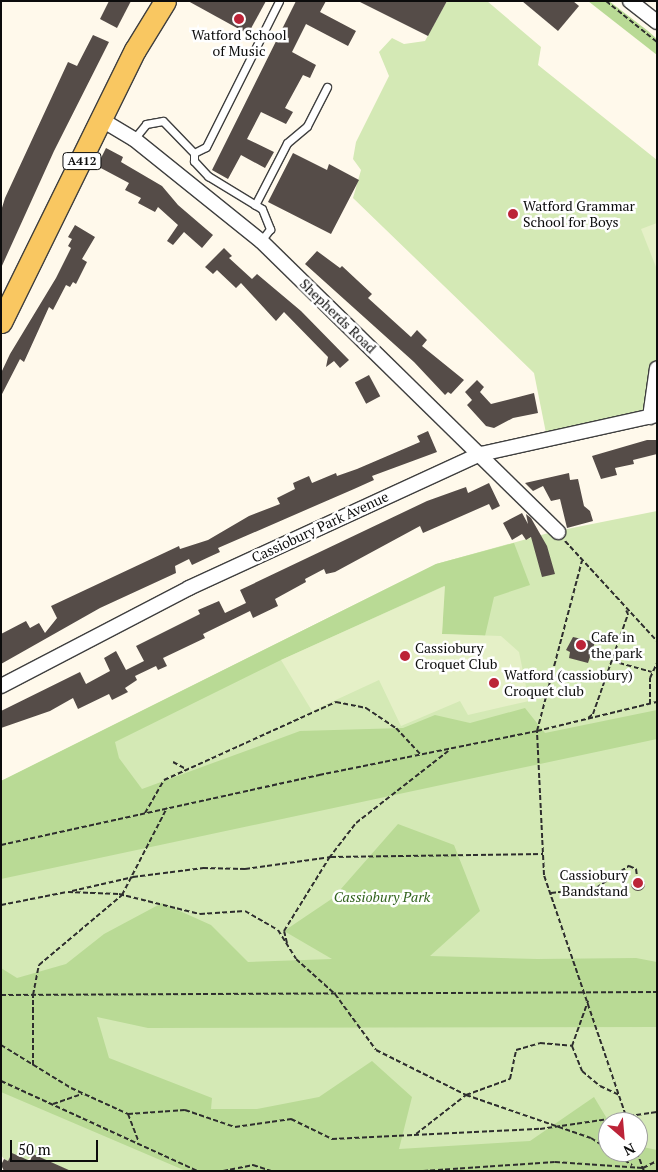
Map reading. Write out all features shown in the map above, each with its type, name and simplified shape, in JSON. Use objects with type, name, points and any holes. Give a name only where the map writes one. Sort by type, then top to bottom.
[{"type":"main road","name":"A412","points":[[1,322],[135,50],[165,1]]},
{"type":"street","points":[[630,1],[657,22]]},
{"type":"street","name":"Shepherds Road","points":[[102,120],[134,139],[261,241],[481,454],[558,532]]},
{"type":"street","points":[[653,416],[657,368]]},
{"type":"street","name":"Cassiobury Park Avenue","points":[[1,686],[188,588],[481,454],[653,416]]},
{"type":"lane","points":[[194,153],[206,147],[279,1]]},
{"type":"lane","points":[[255,205],[279,156],[287,143],[307,126],[327,87]]},
{"type":"lane","points":[[134,139],[146,124],[163,121],[194,153],[194,161],[208,176],[262,209],[270,230],[261,241]]},
{"type":"path","points":[[606,1],[657,42]]},
{"type":"path","points":[[558,532],[582,561],[657,641]]},
{"type":"path","points":[[582,561],[537,732],[544,875],[586,993],[624,1112]]},
{"type":"path","points":[[586,719],[593,714],[628,614],[626,607]]},
{"type":"path","points":[[612,660],[652,672]]},
{"type":"path","points":[[650,704],[652,672],[657,664]]},
{"type":"path","points":[[145,813],[164,780],[336,702],[366,708],[396,728],[421,755]]},
{"type":"path","points":[[1,845],[166,808],[537,732],[657,702]]},
{"type":"path","points":[[288,946],[284,931],[329,858],[356,823],[450,749]]},
{"type":"path","points":[[173,762],[187,770]]},
{"type":"path","points":[[34,1065],[33,995],[39,965],[122,895],[133,877],[166,808]]},
{"type":"path","points":[[1,905],[133,877],[203,868],[245,868],[329,858],[543,854]]},
{"type":"path","points":[[551,893],[596,888],[629,866],[636,870],[637,876]]},
{"type":"path","points":[[68,892],[122,895],[200,914],[244,911],[278,930],[296,959],[335,994],[376,1050],[466,1095],[591,1138],[598,1143]]},
{"type":"path","points":[[1,995],[657,992]]},
{"type":"path","points":[[588,1001],[572,1046],[582,1071],[600,1086],[619,1095]]},
{"type":"path","points":[[415,1135],[466,1095],[510,1079],[516,1050],[540,1042],[572,1046]]},
{"type":"path","points":[[1,1045],[83,1094],[128,1114],[185,1110],[235,1127],[291,1119],[332,1139],[555,1127],[598,1120]]},
{"type":"path","points":[[1,1080],[198,1171]]},
{"type":"path","points":[[53,1104],[83,1094]]},
{"type":"path","points":[[128,1114],[140,1143]]},
{"type":"path","points":[[423,1171],[555,1162],[634,1167],[643,1170],[657,1161]]},
{"type":"path","points":[[627,1162],[634,1167]]},
{"type":"path","points":[[223,1171],[253,1165],[271,1171]]},
{"type":"green space","points":[[447,1],[487,1],[541,47],[538,65],[657,160],[657,357],[648,409],[546,433],[534,373],[353,198],[361,170],[353,159],[356,142],[389,76],[379,52],[392,38],[404,44],[425,41]]},
{"type":"green space","points":[[588,1],[609,1],[648,31],[657,39],[657,55]]},
{"type":"green space","points":[[657,223],[657,267],[656,267],[641,229]]},
{"type":"green space","name":"Cassiobury Park","points":[[657,511],[657,1171],[70,1171],[33,1154],[26,1162],[12,1153],[8,1161],[4,1159],[1,1155],[1,781],[436,564],[552,532]]},
{"type":"green space","points":[[514,543],[530,585],[494,597],[485,636],[442,634],[444,586],[281,660],[115,742],[119,758],[142,789],[300,731],[403,728],[435,715],[470,723],[525,708],[545,733],[657,710],[657,739],[1,879],[1,781],[436,564]]},
{"type":"green space","name":"Cassiobury Croquet Club","points":[[445,586],[442,634],[501,636],[519,652],[529,701],[468,715],[460,701],[401,726],[379,680],[312,711],[281,660]]},
{"type":"green space","points":[[398,824],[454,845],[480,911],[430,956],[537,959],[636,958],[657,962],[657,1027],[148,1028],[97,1017],[109,1058],[212,1098],[211,1109],[257,1109],[319,1097],[372,1061],[412,1097],[399,1149],[530,1141],[594,1097],[603,1112],[598,1112],[598,1162],[648,1162],[648,1148],[657,1150],[657,1171],[186,1171],[1,1092],[1,968],[17,978],[66,964],[104,934],[162,903],[211,925],[248,962],[332,959],[284,931],[333,898]]},
{"type":"building","points":[[109,1],[131,1],[117,28],[100,19]]},
{"type":"building","name":"Watford School of Music","points":[[188,1],[266,1],[248,34]]},
{"type":"building","points":[[296,1],[326,1],[320,12],[356,31],[348,46],[306,24],[292,52],[316,65],[310,78],[303,75],[285,108],[293,112],[286,124],[261,112],[247,139],[274,152],[265,168],[241,155],[228,179],[212,170]]},
{"type":"building","points":[[358,1],[447,1],[428,36]]},
{"type":"building","points":[[522,1],[573,1],[579,6],[558,31]]},
{"type":"building","points":[[93,35],[109,42],[54,151],[1,268],[1,211],[5,198],[68,62],[77,66]]},
{"type":"building","points":[[106,148],[123,157],[121,162],[162,186],[178,205],[213,235],[202,248],[184,232],[173,245],[167,241],[178,225],[158,207],[155,212],[138,203],[141,198],[125,190],[129,183],[97,166]]},
{"type":"building","points":[[293,153],[327,170],[329,164],[359,180],[331,234],[268,202]]},
{"type":"building","points":[[75,225],[95,237],[82,259],[87,262],[76,284],[73,282],[70,287],[66,285],[53,310],[49,307],[24,362],[20,359],[1,396],[1,373],[10,354],[56,278],[71,248],[68,246],[72,239],[68,237]]},
{"type":"building","points":[[224,248],[232,256],[229,258],[252,279],[257,274],[301,311],[349,360],[340,368],[334,361],[326,367],[328,357],[284,312],[276,321],[241,283],[236,288],[217,270],[213,274],[205,267]]},
{"type":"building","points":[[317,251],[340,268],[342,266],[372,294],[368,298],[411,337],[417,330],[427,340],[422,346],[464,380],[451,394],[448,392],[445,395],[414,362],[305,264]]},
{"type":"building","points":[[369,375],[380,396],[366,404],[355,383]]},
{"type":"building","points":[[477,380],[484,387],[480,392],[491,404],[534,393],[538,413],[513,418],[494,428],[486,426],[467,405],[472,400],[465,392]]},
{"type":"building","points":[[428,431],[437,452],[372,476],[374,480],[218,548],[220,552],[192,565],[189,559],[175,566],[176,573],[100,608],[1,664],[1,634],[26,621],[30,628],[39,623],[45,633],[57,618],[51,606],[179,546],[180,549],[208,540],[249,516],[280,504],[277,498],[295,489],[293,483],[309,476],[312,483],[336,473],[337,476],[357,469],[420,442],[417,436]]},
{"type":"building","points":[[647,440],[657,440],[657,454],[633,460],[634,464],[615,468],[617,475],[601,479],[592,456]]},
{"type":"building","points":[[569,473],[570,480],[578,479],[584,506],[590,511],[593,521],[567,528],[560,499],[551,501],[543,486],[533,491],[525,483]]},
{"type":"building","points":[[489,483],[500,506],[492,510],[489,504],[423,533],[420,526],[335,572],[326,574],[324,569],[305,579],[306,582],[275,599],[278,606],[253,618],[250,611],[203,634],[205,638],[163,658],[167,666],[158,670],[156,666],[135,676],[137,680],[125,688],[128,692],[112,700],[109,694],[78,709],[73,698],[50,711],[1,728],[1,711],[80,672],[86,684],[110,671],[104,658],[116,651],[126,670],[144,661],[136,646],[200,614],[198,610],[219,601],[225,613],[246,603],[240,590],[427,501],[466,487],[468,493]]},
{"type":"building","points":[[522,513],[528,524],[526,514],[531,518],[547,546],[555,574],[542,577],[531,537],[526,540],[522,534],[512,540],[503,523]]},
{"type":"building","name":"Cafe in the park","points":[[573,637],[595,642],[588,663],[569,658],[570,652],[566,650]]},
{"type":"building","name":"Cassiobury Bandstand","points":[[635,877],[641,877],[645,884],[641,891],[635,891],[631,887],[631,881]]},
{"type":"building","points":[[12,1153],[30,1161],[33,1154],[71,1171],[4,1171],[1,1165],[4,1159],[8,1161]]},
{"type":"place","name":"Watford School of Music","points":[[239,19]]},
{"type":"place","name":"Watford Grammar School for Boys","points":[[513,214]]},
{"type":"place","name":"Cafe in the park","points":[[581,645]]},
{"type":"place","name":"Cassiobury Croquet Club","points":[[405,656]]},
{"type":"place","name":"Watford (cassiobury) Croquet club","points":[[494,683]]},
{"type":"place","name":"Cassiobury Bandstand","points":[[638,883]]}]
